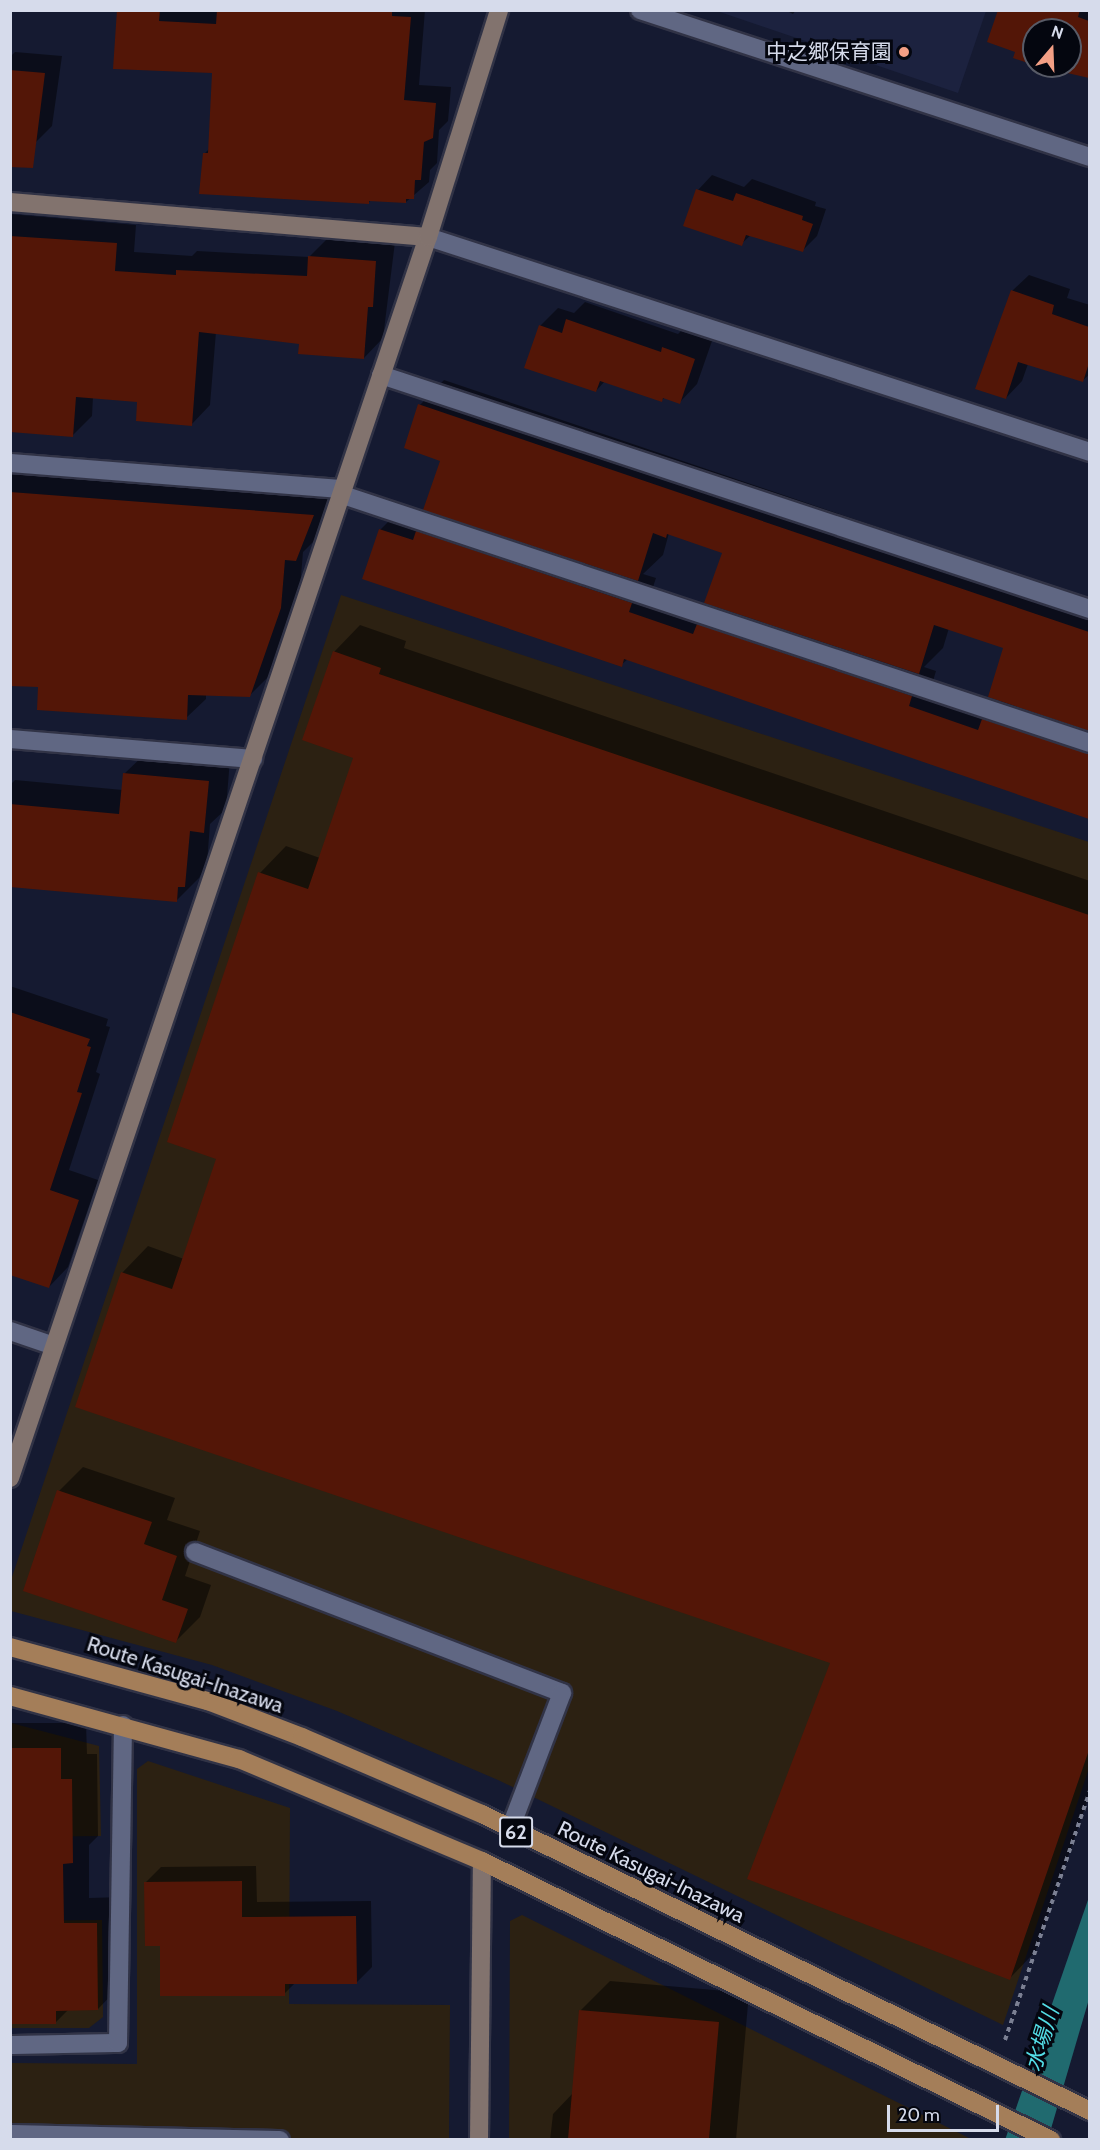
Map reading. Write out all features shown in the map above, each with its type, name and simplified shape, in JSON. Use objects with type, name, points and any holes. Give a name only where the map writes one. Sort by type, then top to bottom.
[{"type":"main road","name":"Route Kasugai-Inazawa","points":[[10,1647],[208,1701],[303,1737],[510,1829],[1082,2107]]},
{"type":"main road","name":"62","points":[[10,1696],[123,1725],[239,1759],[482,1861],[1051,2139]]},
{"type":"street","points":[[10,1478],[253,759],[340,491],[428,237],[500,10]]},
{"type":"street","points":[[640,10],[1089,157]]},
{"type":"street","points":[[10,202],[428,237],[1089,452]]},
{"type":"street","points":[[381,375],[1089,609]]},
{"type":"street","points":[[10,464],[340,491],[1089,743]]},
{"type":"street","points":[[10,739],[253,759]]},
{"type":"street","points":[[10,1331],[54,1346]]},
{"type":"street","points":[[195,1552],[562,1694],[510,1829]]},
{"type":"street","points":[[10,2045],[118,2043],[123,1725]]},
{"type":"street","points":[[479,2139],[482,1861]]},
{"type":"street","points":[[10,2134],[280,2139]]},
{"type":"path","points":[[999,2067],[1089,1791]]},
{"type":"shaded area","name":"中之郷保育園","points":[[717,11],[986,11],[958,93]]},
{"type":"shaded area","points":[[341,595],[1089,842],[1089,1768],[1003,2025],[498,1780],[337,1711],[212,1665],[11,1611],[11,1580]]},
{"type":"shaded area","points":[[11,1723],[99,1746],[101,1836],[11,1837]]},
{"type":"shaded area","points":[[148,1761],[290,1808],[289,2004],[450,2005],[449,2139],[11,2140],[11,2063],[137,2064],[137,1769]]},
{"type":"shaded area","points":[[522,1915],[971,2140],[509,2140],[510,1921]]},
{"type":"shaded area","points":[[102,1920],[103,2017],[89,2028],[11,2028],[10,1921]]},
{"type":"water","name":"水場川","points":[[1089,1897],[1089,1999],[1048,2139],[1005,2140]]},
{"type":"building","points":[[117,10],[160,10],[159,21],[216,24],[217,10],[392,10],[392,16],[411,17],[404,100],[436,103],[433,138],[424,142],[421,180],[415,180],[414,199],[406,199],[406,203],[369,201],[369,204],[199,194],[203,153],[208,153],[212,73],[113,69]]},
{"type":"building","points":[[998,10],[1080,10],[1078,17],[1081,18],[1022,18],[1022,61],[1013,58],[1015,52],[987,42]]},
{"type":"building","points":[[1082,18],[1089,21],[1089,78],[1082,76]]},
{"type":"building","points":[[10,70],[45,73],[33,168],[10,167]]},
{"type":"building","points":[[696,189],[733,201],[736,193],[803,216],[802,220],[813,224],[803,252],[746,235],[742,246],[683,226]]},
{"type":"building","points":[[10,236],[117,243],[115,271],[176,275],[176,270],[307,276],[308,256],[376,261],[373,307],[368,307],[364,359],[298,354],[299,344],[199,332],[192,426],[136,421],[137,402],[76,397],[73,437],[10,432]]},
{"type":"building","points":[[1011,290],[1054,305],[1052,314],[1089,327],[1089,363],[1083,382],[1018,362],[1006,399],[975,389]]},
{"type":"building","points":[[566,319],[661,352],[662,347],[695,359],[680,404],[663,398],[662,402],[600,381],[596,392],[524,368],[539,325],[562,333]]},
{"type":"building","points":[[418,404],[1089,632],[1089,731],[988,697],[1003,648],[934,625],[919,674],[704,603],[722,553],[667,534],[666,538],[653,533],[638,581],[423,510],[440,461],[404,448]]},
{"type":"building","points":[[10,492],[314,515],[296,561],[285,560],[281,608],[250,697],[188,695],[187,720],[37,710],[38,687],[10,686]]},
{"type":"building","points":[[379,529],[413,540],[416,531],[632,603],[629,612],[693,634],[697,624],[912,696],[909,706],[978,730],[982,719],[1089,754],[1089,819],[624,659],[622,667],[362,579]]},
{"type":"building","points":[[333,651],[381,668],[379,674],[1089,915],[1089,1750],[1010,1980],[747,1879],[830,1663],[75,1407],[121,1272],[172,1289],[216,1159],[167,1142],[258,872],[308,889],[353,758],[302,740]]},
{"type":"building","points":[[123,773],[209,781],[204,833],[190,831],[185,887],[178,887],[177,902],[10,887],[10,804],[119,814]]},
{"type":"building","points":[[10,1012],[90,1039],[87,1046],[91,1047],[77,1092],[82,1093],[50,1190],[79,1200],[49,1288],[10,1275]]},
{"type":"building","points":[[57,1490],[152,1522],[144,1544],[177,1556],[162,1600],[188,1609],[176,1643],[23,1591]]},
{"type":"building","points":[[10,1748],[61,1748],[61,1779],[72,1779],[73,1863],[63,1864],[64,1923],[97,1923],[98,2010],[56,2011],[56,2024],[10,2024]]},
{"type":"building","points":[[242,1881],[242,1917],[356,1916],[357,1984],[285,1984],[285,1996],[160,1996],[160,1946],[145,1946],[144,1882]]},
{"type":"building","points":[[579,2010],[719,2022],[709,2139],[568,2139]]},
{"type":"place","name":"中之郷保育園","points":[[904,52]]}]
